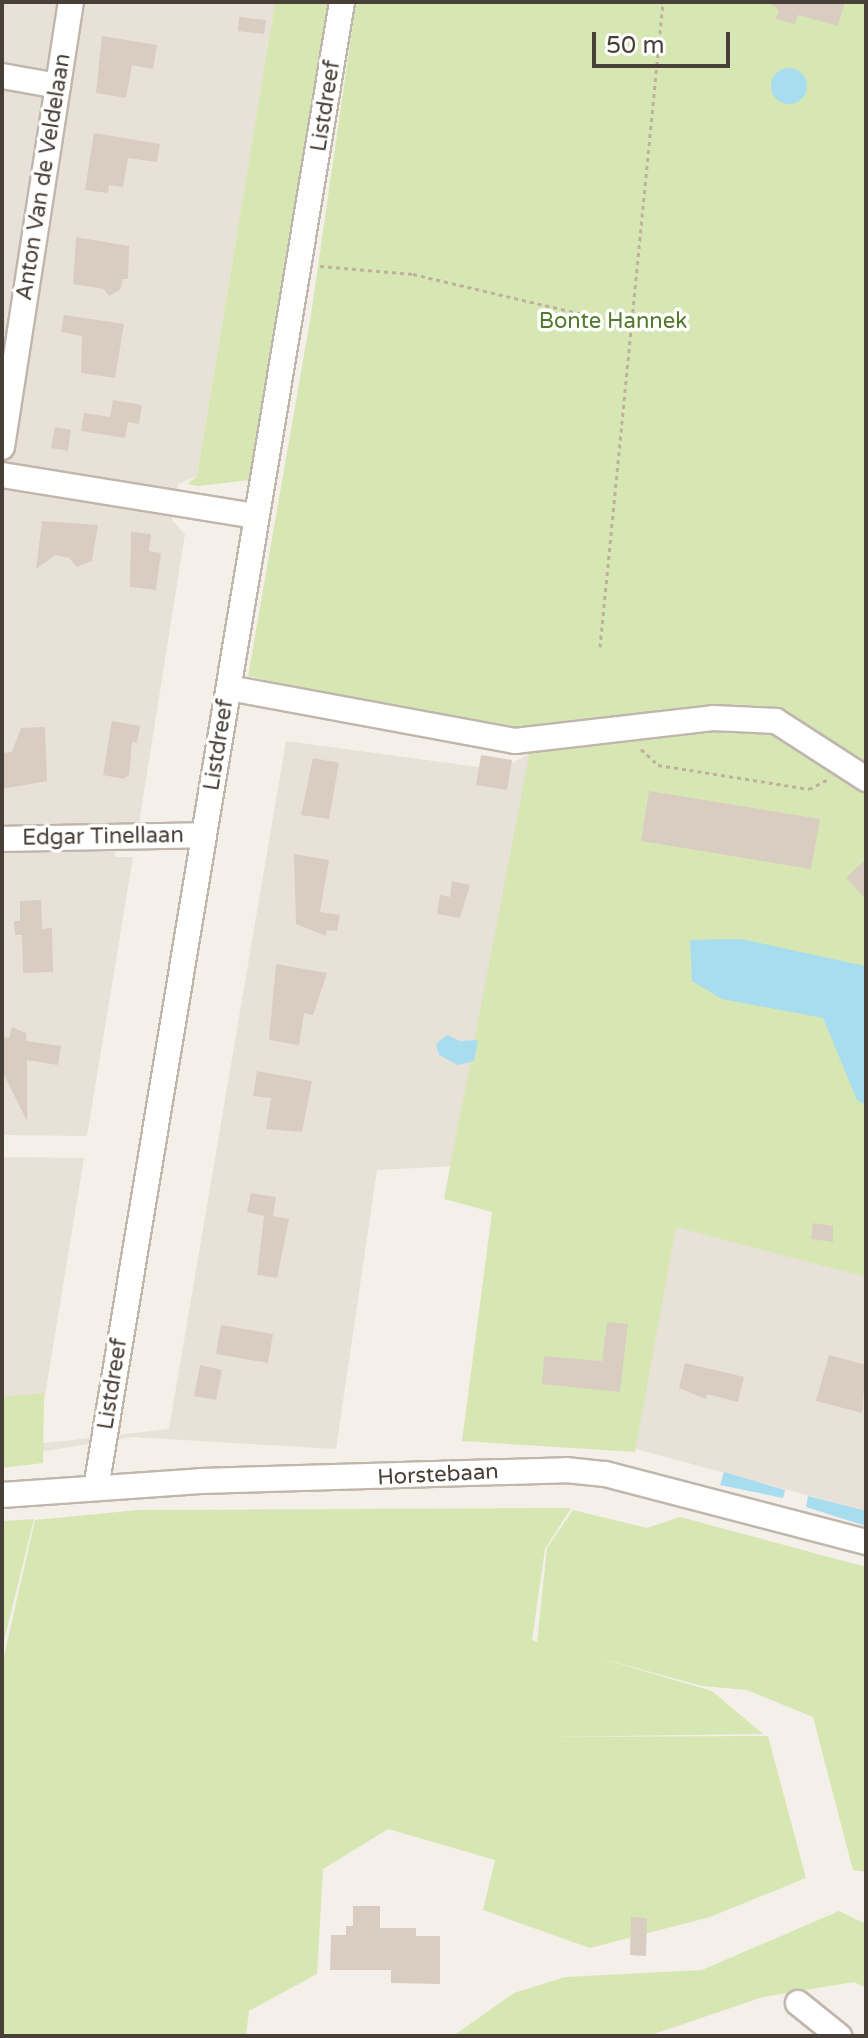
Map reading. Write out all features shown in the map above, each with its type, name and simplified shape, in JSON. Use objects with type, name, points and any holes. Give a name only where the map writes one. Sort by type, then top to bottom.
[{"type":"street","name":"Anton Van de Veldelaan","points":[[2,447],[71,2]]},
{"type":"street","name":"Listdreef","points":[[96,1488],[342,2]]},
{"type":"street","points":[[2,76],[58,86]]},
{"type":"street","points":[[2,475],[256,516]]},
{"type":"street","points":[[229,688],[515,741],[713,718],[776,721],[840,767],[866,779]]},
{"type":"street","name":"Edgar Tinellaan","points":[[2,839],[204,835]]},
{"type":"street","name":"Horstebaan","points":[[2,1495],[96,1488],[566,1470],[605,1474],[866,1542]]},
{"type":"street","points":[[798,2003],[839,2036]]},
{"type":"path","points":[[600,647],[629,325],[663,2]]},
{"type":"path","points":[[300,264],[413,274],[629,325]]},
{"type":"path","points":[[623,729],[658,765],[809,789],[840,767]]},
{"type":"shaded area","points":[[2,2],[275,2],[197,476],[178,484],[172,520],[185,534],[139,823],[115,823],[115,857],[133,857],[87,1136],[2,1135]]},
{"type":"shaded area","points":[[609,710],[866,720],[866,1511],[621,1445],[506,1444],[535,1162],[377,1170],[336,1449],[132,1437],[2,1458],[2,1157],[84,1158],[37,1444],[169,1429],[286,741],[500,770]]},
{"type":"green space","points":[[275,2],[331,2],[250,480],[198,486],[187,484],[197,476]]},
{"type":"green space","name":"Bonte Hannek","points":[[356,2],[866,2],[866,1277],[676,1227],[635,1452],[462,1441],[492,1212],[444,1199],[532,740],[248,676],[311,315]]},
{"type":"green space","points":[[44,1393],[43,1463],[2,1468],[2,1397]]},
{"type":"green space","points":[[571,1508],[545,1549],[532,1640],[537,1642],[547,1548],[573,1510],[647,1528],[680,1517],[866,1567],[866,1872],[853,1870],[813,1717],[747,1690],[702,1686],[596,1657],[712,1691],[763,1734],[544,1737],[768,1736],[806,1878],[710,1917],[590,1948],[483,1910],[495,1860],[388,1829],[323,1869],[317,1974],[249,2011],[246,2036],[2,2036],[2,1665],[35,1520],[138,1510]]},
{"type":"green space","points":[[34,1519],[2,1649],[2,1521]]},
{"type":"green space","points":[[839,1911],[866,1924],[866,1988],[854,1982],[763,1997],[648,2036],[453,2036],[514,1993],[565,1977],[702,1970]]},
{"type":"water","points":[[789,68],[802,73],[807,86],[802,99],[789,104],[776,99],[771,86],[776,73]]},
{"type":"water","points":[[741,939],[865,966],[866,1105],[857,1100],[823,1018],[722,999],[692,981],[690,940]]},
{"type":"water","points":[[447,1035],[460,1041],[478,1040],[474,1061],[458,1065],[439,1055],[436,1044]]},
{"type":"water","points":[[724,1472],[785,1490],[783,1498],[720,1485]]},
{"type":"water","points":[[808,1496],[866,1511],[866,1526],[806,1507]]},
{"type":"building","points":[[768,2],[845,2],[838,26],[798,15],[795,24],[776,19],[779,10]]},
{"type":"building","points":[[239,17],[266,20],[264,34],[238,31]]},
{"type":"building","points":[[102,36],[157,45],[153,69],[132,65],[126,98],[96,93]]},
{"type":"building","points":[[94,133],[160,144],[157,162],[128,158],[123,187],[109,185],[108,193],[85,190]]},
{"type":"building","points":[[76,237],[129,246],[128,279],[123,279],[120,290],[109,296],[104,289],[73,284]]},
{"type":"building","points":[[64,315],[124,324],[115,378],[81,373],[82,336],[61,332]]},
{"type":"building","points":[[113,400],[142,405],[139,424],[128,422],[125,438],[81,431],[84,413],[110,417]]},
{"type":"building","points":[[55,427],[71,430],[68,451],[51,448]]},
{"type":"building","points":[[42,521],[98,525],[92,561],[77,567],[69,558],[55,555],[36,569]]},
{"type":"building","points":[[131,532],[151,534],[149,551],[161,553],[156,590],[130,587]]},
{"type":"building","points":[[112,721],[140,726],[137,743],[132,742],[129,775],[123,779],[103,775]]},
{"type":"building","points":[[45,727],[47,781],[2,789],[2,753],[12,752],[21,728]]},
{"type":"building","points":[[481,755],[512,760],[507,790],[476,785]]},
{"type":"building","points":[[313,758],[339,763],[329,819],[301,815]]},
{"type":"building","points":[[649,791],[820,819],[811,869],[641,841]]},
{"type":"building","points":[[294,854],[329,860],[320,912],[340,915],[337,931],[327,930],[326,936],[296,924]]},
{"type":"building","points":[[866,859],[866,899],[846,878]]},
{"type":"building","points":[[452,881],[470,885],[460,918],[437,914],[440,895],[450,897]]},
{"type":"building","points":[[41,900],[42,929],[52,928],[53,972],[23,973],[22,935],[15,935],[14,921],[20,921],[20,901]]},
{"type":"building","points":[[276,964],[327,973],[313,1015],[304,1013],[299,1045],[269,1040]]},
{"type":"building","points":[[12,1027],[26,1033],[26,1041],[61,1046],[58,1065],[27,1060],[27,1121],[4,1075],[2,1037],[9,1038]]},
{"type":"building","points":[[257,1071],[312,1081],[302,1132],[266,1129],[271,1098],[253,1096]]},
{"type":"building","points":[[251,1193],[276,1197],[273,1216],[289,1219],[277,1278],[257,1275],[264,1216],[247,1212]]},
{"type":"building","points":[[813,1223],[833,1226],[833,1242],[811,1239]]},
{"type":"building","points":[[607,1322],[628,1324],[620,1392],[542,1384],[544,1356],[602,1361]]},
{"type":"building","points":[[221,1325],[273,1334],[268,1363],[216,1354]]},
{"type":"building","points":[[829,1355],[866,1365],[862,1413],[816,1401]]},
{"type":"building","points":[[685,1363],[744,1377],[738,1402],[707,1394],[706,1399],[679,1388]]},
{"type":"building","points":[[200,1365],[222,1370],[216,1400],[194,1396]]},
{"type":"building","points":[[353,1906],[380,1906],[380,1928],[416,1928],[416,1936],[440,1936],[440,1984],[391,1983],[391,1970],[330,1970],[331,1935],[346,1935],[346,1926],[353,1926]]},
{"type":"building","points":[[631,1917],[647,1918],[646,1956],[630,1955]]}]
